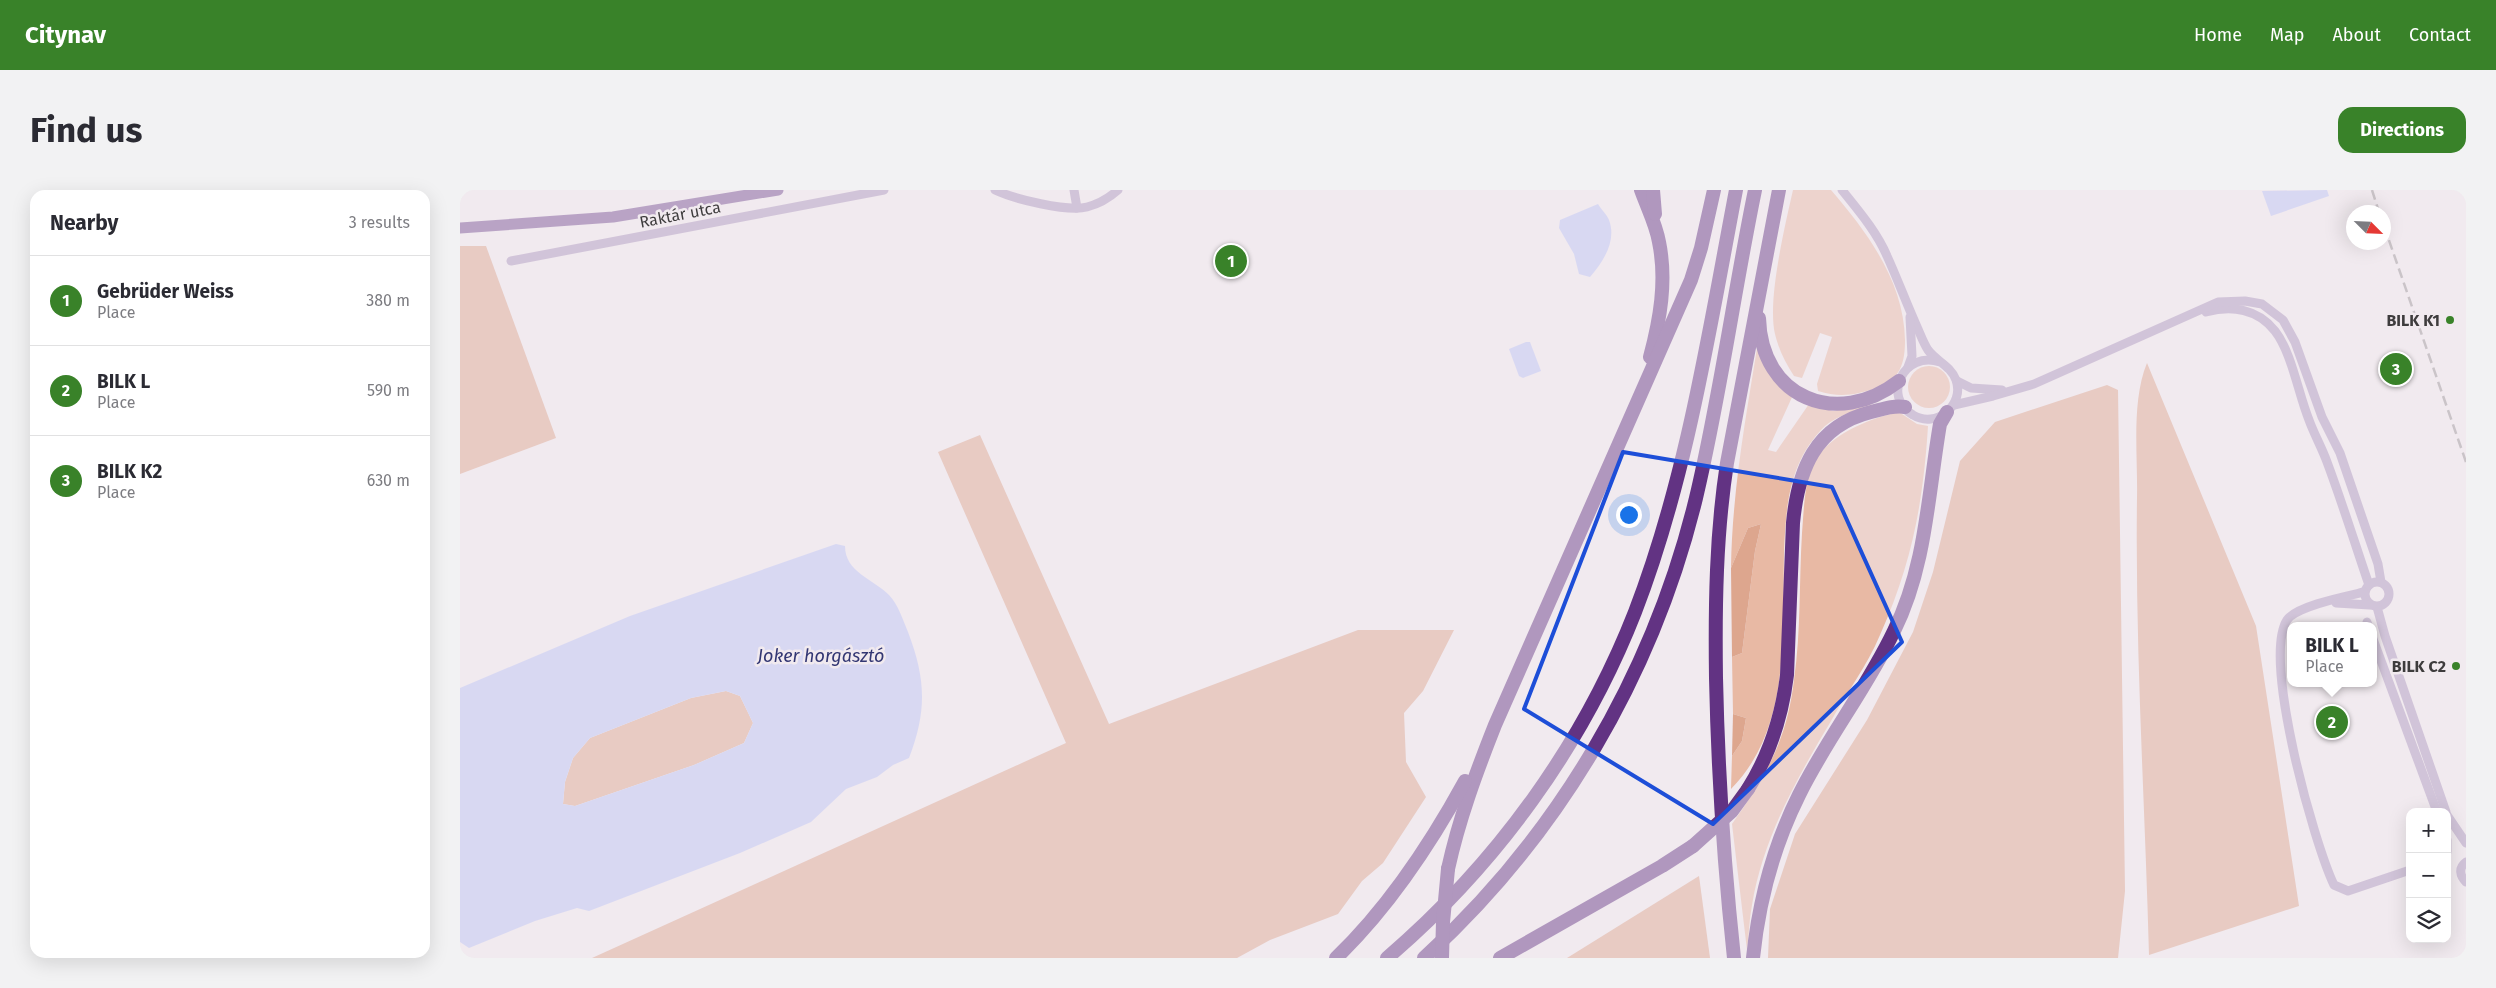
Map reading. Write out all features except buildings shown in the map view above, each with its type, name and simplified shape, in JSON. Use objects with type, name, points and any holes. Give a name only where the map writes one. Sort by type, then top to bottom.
[{"type":"highway","points":[[1642,190],[1657,234]]},
{"type":"highway","points":[[1639,399],[1660,319],[1663,289],[1653,190]]},
{"type":"highway","points":[[1442,958],[1448,869],[1457,828],[1467,796],[1495,725],[1691,280],[1701,248],[1714,190]]},
{"type":"highway","points":[[1387,958],[1437,913],[1510,830],[1561,757],[1596,698],[1615,659],[1651,567],[1682,453],[1736,190]]},
{"type":"highway","points":[[1424,958],[1455,930],[1496,884],[1550,817],[1606,730],[1639,666],[1670,585],[1696,500],[1755,190]]},
{"type":"highway","points":[[1734,958],[1718,776],[1715,646],[1718,545],[1721,503],[1779,190]]},
{"type":"highway","points":[[1759,290],[1760,335],[1767,361],[1792,390],[1815,401],[1833,404],[1879,395],[1899,381]]},
{"type":"highway","points":[[1500,958],[1662,866],[1693,846],[1725,817],[1748,788],[1767,754],[1784,700],[1787,675],[1793,523],[1795,502],[1803,470],[1820,442],[1848,420],[1862,414],[1895,406],[1905,407]]},
{"type":"highway","points":[[1753,958],[1757,916],[1765,884],[1799,793],[1895,630],[1908,594],[1927,521],[1940,424],[1950,408]]},
{"type":"highway","points":[[1336,958],[1390,899],[1409,872],[1452,805],[1495,725]]},
{"type":"main road","points":[[460,228],[613,217],[778,190]]},
{"type":"street","name":"Raktár utca","points":[[510,261],[884,190]]},
{"type":"street","points":[[995,190],[1029,202],[1077,208],[1102,202],[1118,190]]},
{"type":"street","points":[[1074,190],[1077,208]]},
{"type":"street","points":[[1842,190],[1861,214],[1886,253],[1910,312],[1928,349],[1940,362],[1949,368],[1957,381],[1958,392],[1950,408],[1940,417],[1925,419],[1913,415],[1905,407],[1898,394],[1899,381],[1908,367],[1912,356],[1910,312]]},
{"type":"street","points":[[1950,408],[2012,390],[2074,368],[2218,302],[2244,301],[2262,304],[2283,320],[2295,342],[2322,417],[2340,453],[2378,564],[2381,582],[2388,588],[2389,596],[2385,604],[2374,606],[2340,602],[2321,604]]},
{"type":"street","points":[[2186,317],[2218,309],[2242,309],[2256,314],[2275,331],[2284,347],[2309,420],[2327,461],[2367,589],[2366,600],[2374,606],[2444,808]]},
{"type":"street","points":[[1908,367],[1922,360],[1940,362]]},
{"type":"street","points":[[1957,381],[1970,388],[2012,390]]},
{"type":"street","points":[[2381,582],[2367,589],[2306,609],[2287,620],[2283,630],[2281,655],[2285,710],[2301,786],[2330,878],[2334,885],[2348,891],[2406,871]]},
{"type":"street","points":[[2377,650],[2436,808]]},
{"type":"street","points":[[2451,820],[2466,843]]},
{"type":"street","points":[[2466,862],[2461,868],[2460,874],[2466,882]]},
{"type":"highlighted area","points":[[1623,452],[1832,487],[1902,642],[1713,824],[1524,709]]},
{"type":"shaded area","points":[[1793,190],[1831,190],[1858,223],[1882,259],[1891,278],[1903,319],[1904,356],[1900,370],[1896,375],[1877,388],[1848,395],[1818,391],[1817,384],[1832,337],[1820,333],[1802,378],[1794,376],[1780,351],[1773,320],[1773,302],[1778,263]]},
{"type":"shaded area","points":[[460,246],[486,246],[556,438],[460,474]]},
{"type":"shaded area","points":[[1758,342],[1793,395],[1768,450],[1776,452],[1809,404],[1833,411],[1873,404],[1841,416],[1825,426],[1813,440],[1797,469],[1788,501],[1786,517],[1782,646],[1780,677],[1774,708],[1765,737],[1751,764],[1731,789],[1732,756],[1742,741],[1746,718],[1733,714],[1732,657],[1742,653],[1755,551],[1761,524],[1748,528],[1731,568],[1732,540],[1740,455]]},
{"type":"shaded area","points":[[2147,363],[2256,626],[2299,906],[2149,955],[2139,669],[2136,447],[2139,395]]},
{"type":"shaded area","points":[[1933,366],[1941,369],[1947,375],[1950,387],[1947,399],[1941,405],[1925,408],[1917,405],[1911,399],[1908,383],[1911,375],[1917,369]]},
{"type":"shaded area","points":[[2107,385],[2118,390],[2125,891],[2118,958],[1768,958],[1770,909],[1795,834],[1867,720],[1913,632],[1933,572],[1960,461],[1995,422]]},
{"type":"shaded area","points":[[1899,412],[1917,424],[1928,426],[1923,481],[1908,558],[1891,609],[1875,646],[1806,764],[1773,832],[1757,880],[1751,911],[1747,950],[1732,824],[1765,773],[1780,739],[1791,701],[1798,644],[1803,514],[1807,483],[1813,464],[1818,456],[1834,440],[1866,422]]},
{"type":"shaded area","points":[[980,435],[1109,724],[1358,630],[1454,630],[1423,691],[1404,713],[1406,762],[1426,797],[1383,863],[1362,881],[1338,914],[1270,940],[1237,958],[592,958],[1066,743],[938,452]]},
{"type":"shaded area","points":[[1761,524],[1755,551],[1742,653],[1732,657],[1731,568],[1748,528]]},
{"type":"shaded area","points":[[726,691],[740,696],[753,723],[744,743],[694,765],[575,806],[563,804],[565,782],[573,758],[590,738],[691,698]]},
{"type":"shaded area","points":[[1733,714],[1746,718],[1742,741],[1732,756]]},
{"type":"shaded area","points":[[1699,876],[1710,958],[1567,958]]},
{"type":"water","points":[[2327,190],[2329,196],[2271,216],[2262,191]]},
{"type":"water","points":[[1598,204],[1609,220],[1611,236],[1604,258],[1590,277],[1579,274],[1574,254],[1559,228],[1560,220]]},
{"type":"water","points":[[1530,342],[1541,371],[1523,378],[1519,376],[1509,349]]},
{"type":"water","name":"Joker horgásztó","points":[[836,544],[845,546],[846,555],[855,569],[883,589],[895,603],[914,649],[921,680],[922,695],[919,725],[909,758],[893,765],[877,777],[846,789],[811,822],[740,853],[589,911],[577,908],[535,921],[469,948],[460,942],[460,688],[630,616]],"holes":[[[726,691],[740,696],[753,723],[744,743],[694,765],[575,806],[563,804],[565,782],[573,758],[590,738],[691,698]]]},
{"type":"railway","points":[[2372,190],[2377,205]]},
{"type":"railway","points":[[2391,246],[2466,462]]},
{"type":"place","name":"Gebrüder Weiss","points":[[1231,261]]},
{"type":"place","name":"BILK K1","points":[[2450,320]]},
{"type":"place","name":"BILK K2","points":[[2396,369]]},
{"type":"place","name":"BILK C2","points":[[2456,666]]},
{"type":"place","name":"BILK L","points":[[2332,722]]}]
